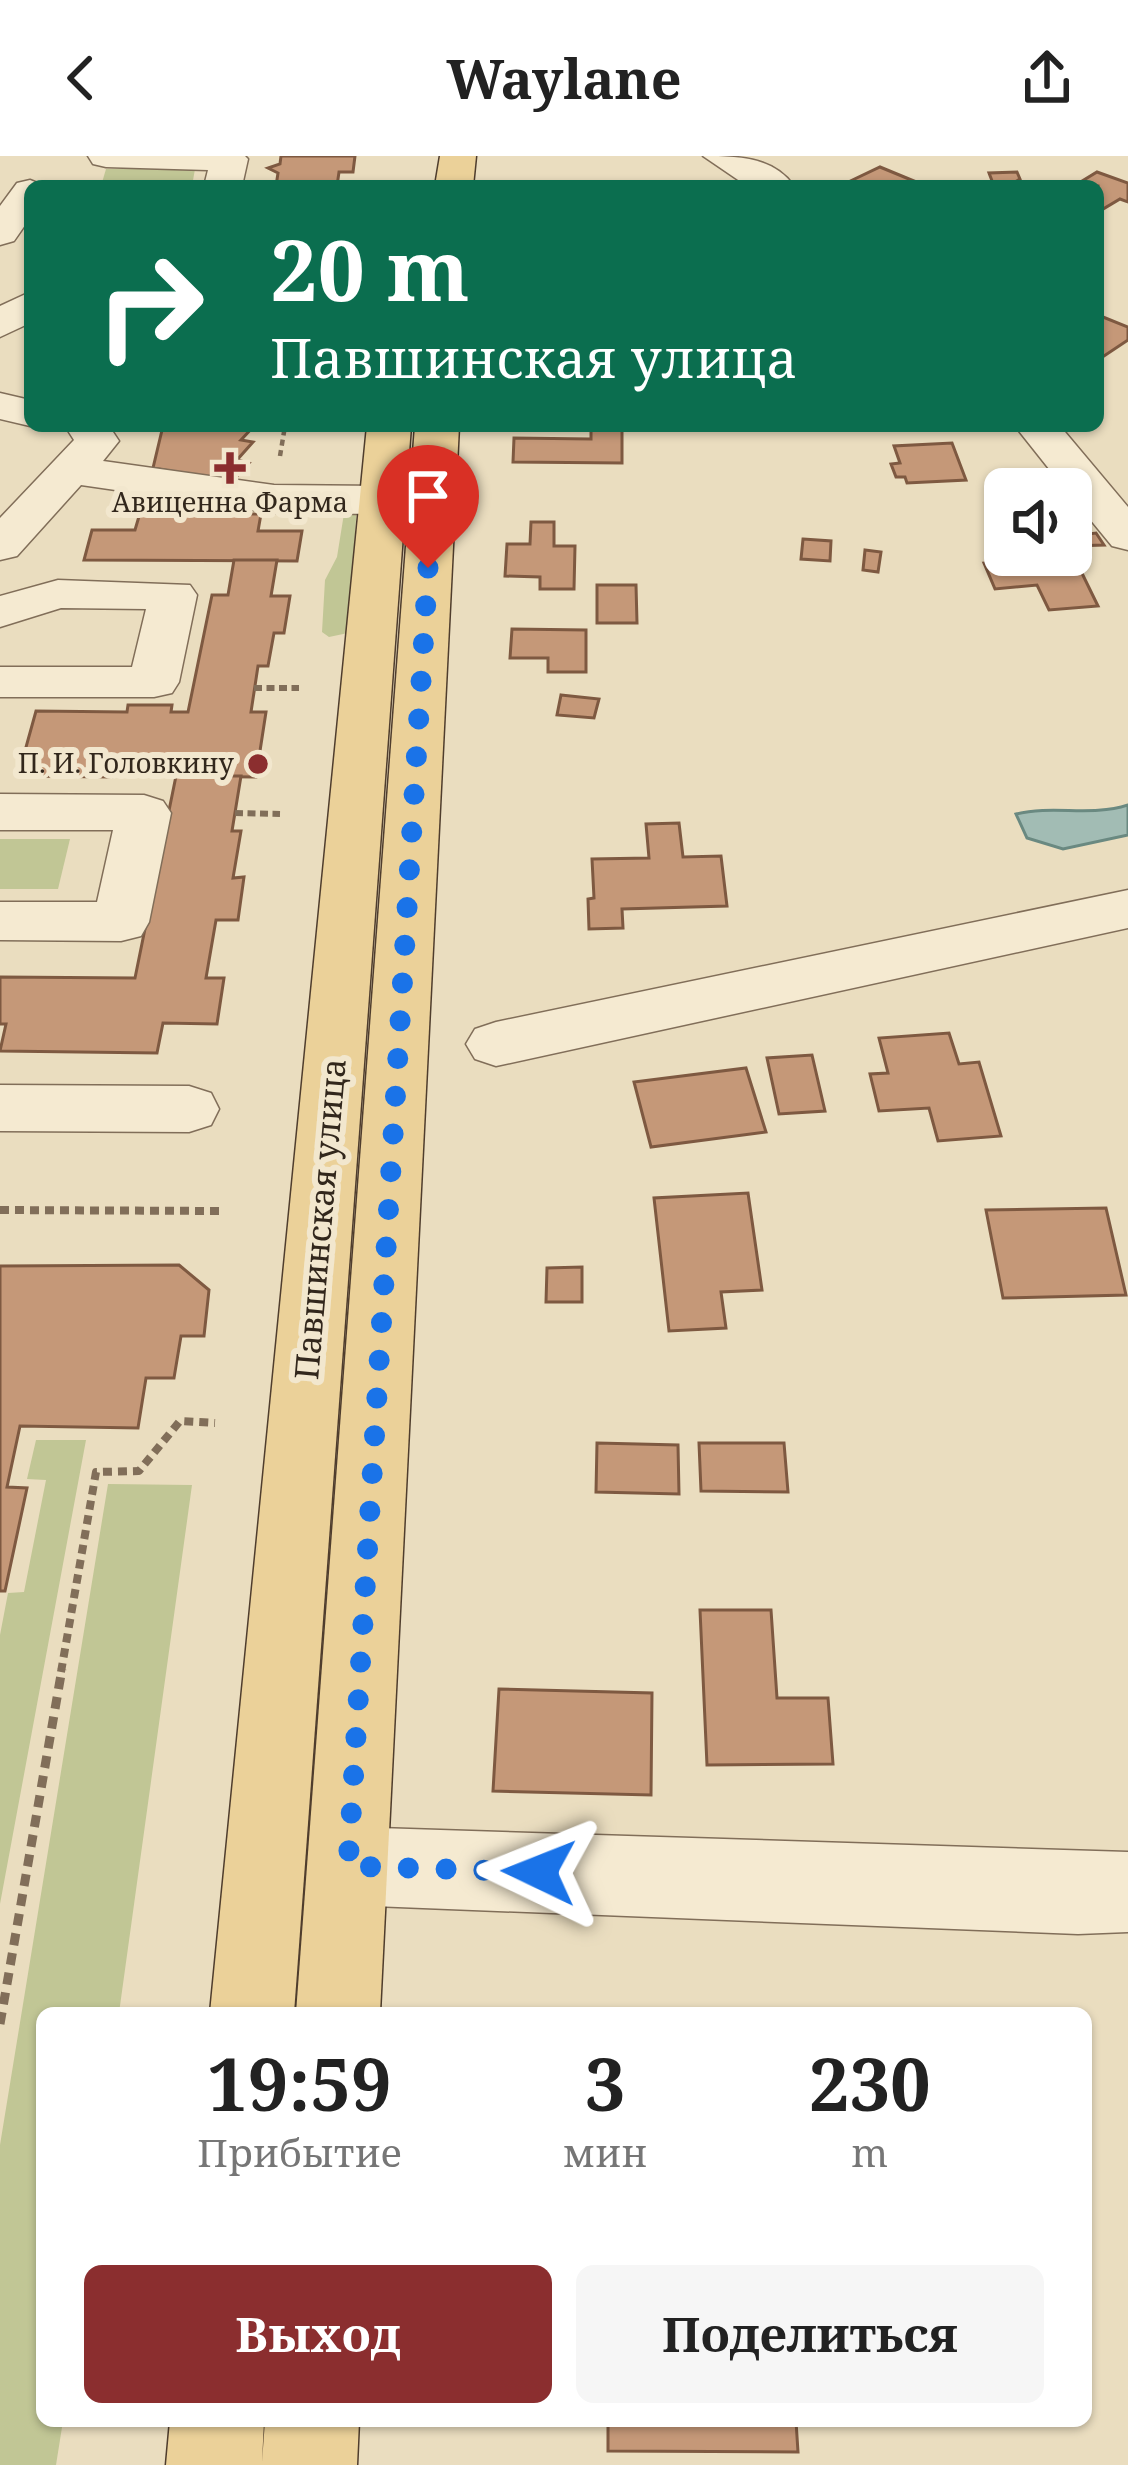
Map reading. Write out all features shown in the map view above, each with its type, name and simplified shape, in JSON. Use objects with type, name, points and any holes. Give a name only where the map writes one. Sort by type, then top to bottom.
[{"type":"main road","name":"Павшинская улица","points":[[253,2007],[388,432]]},
{"type":"main road","name":"Павшинская улица","points":[[338,2007],[437,432]]},
{"type":"main road","points":[[214,2465],[217,2427]]},
{"type":"main road","points":[[309,2465],[311,2427]]},
{"type":"street","points":[[106,156],[229,159],[224,180]]},
{"type":"street","points":[[721,156],[764,180]]},
{"type":"street","points":[[0,233],[24,200]]},
{"type":"street","points":[[0,546],[97,442],[91,432]]},
{"type":"street","points":[[1048,439],[1128,464]]},
{"type":"street","points":[[1048,439],[1128,536]]},
{"type":"street","points":[[70,470],[274,499],[382,500]]},
{"type":"street","points":[[0,612],[58,595],[173,595],[154,682],[0,682]]},
{"type":"street","points":[[0,812],[143,813],[121,922],[0,921]]},
{"type":"street","points":[[496,1044],[1128,909]]},
{"type":"street","points":[[0,1108],[189,1109]]},
{"type":"street","points":[[348,1866],[1078,1894],[1128,1892]]},
{"type":"path","points":[[254,688],[299,688]]},
{"type":"path","points":[[235,813],[280,814]]},
{"type":"path","points":[[0,1210],[223,1210]]},
{"type":"path","points":[[0,2024],[96,1472],[139,1471],[180,1420],[214,1423]]},
{"type":"green space","points":[[106,169],[195,169],[193,180],[103,180]]},
{"type":"green space","points":[[346,501],[357,505],[348,633],[329,637],[322,632],[325,580],[337,557]]},
{"type":"green space","points":[[0,839],[70,839],[58,889],[0,889]]},
{"type":"green space","points":[[36,1440],[86,1440],[0,1904],[0,1635],[8,1593],[24,1592],[46,1480],[27,1479]]},
{"type":"green space","points":[[108,1484],[192,1485],[120,2007],[36,2007],[36,2427],[62,2427],[56,2465],[0,2465],[0,2145]]},
{"type":"water","points":[[1128,805],[1128,835],[1063,849],[1027,838],[1016,814],[1100,810]]},
{"type":"building","points":[[281,156],[355,156],[353,172],[339,172],[338,180],[277,180],[278,173],[268,168],[280,164]]},
{"type":"building","points":[[880,167],[911,180],[853,180]]},
{"type":"building","points":[[1017,172],[1020,179],[992,180],[989,173]]},
{"type":"building","points":[[1097,172],[1128,183],[1128,202],[1120,199],[1104,208],[1104,180],[1084,180]]},
{"type":"building","points":[[1104,317],[1128,327],[1128,340],[1104,356]]},
{"type":"building","points":[[162,432],[248,432],[241,440],[253,442],[237,460],[249,463],[232,482],[153,468]]},
{"type":"building","points":[[591,432],[622,432],[622,463],[513,462],[514,438],[591,439]]},
{"type":"building","points":[[952,443],[966,480],[907,483],[905,477],[896,477],[891,464],[900,463],[894,446]]},
{"type":"building","points":[[140,513],[261,514],[258,531],[302,531],[297,561],[84,560],[92,530],[135,530]]},
{"type":"building","points":[[531,522],[554,522],[554,546],[575,546],[574,589],[540,589],[540,577],[505,576],[507,544],[530,544]]},
{"type":"building","points":[[1092,533],[1096,533],[1104,545],[1092,545]]},
{"type":"building","points":[[803,539],[831,541],[830,561],[801,559]]},
{"type":"building","points":[[865,550],[881,552],[878,572],[863,570]]},
{"type":"building","points":[[234,560],[277,560],[271,596],[290,596],[284,633],[274,633],[268,666],[258,666],[251,712],[266,712],[256,777],[157,776],[158,770],[114,769],[112,777],[18,776],[36,711],[127,712],[128,705],[172,705],[171,712],[188,712],[212,595],[228,595]]},
{"type":"building","points":[[990,576],[1083,576],[1098,606],[1049,610],[1037,585],[995,589]]},
{"type":"building","points":[[597,585],[636,585],[637,623],[597,623]]},
{"type":"building","points":[[512,629],[586,630],[586,672],[548,672],[548,658],[510,658]]},
{"type":"building","points":[[561,695],[599,699],[594,718],[557,715]]},
{"type":"building","points":[[176,776],[241,776],[232,831],[241,831],[233,878],[244,877],[238,920],[216,920],[206,978],[224,978],[217,1024],[163,1023],[157,1053],[0,1051],[6,1024],[0,1024],[0,977],[135,978]]},
{"type":"building","points":[[679,823],[683,857],[721,856],[727,906],[622,909],[623,928],[589,929],[588,899],[594,898],[592,859],[649,858],[646,824]]},
{"type":"building","points":[[949,1033],[959,1064],[979,1062],[1001,1136],[938,1141],[929,1108],[879,1111],[870,1074],[888,1073],[879,1038]]},
{"type":"building","points":[[812,1055],[825,1111],[779,1114],[767,1058]]},
{"type":"building","points":[[746,1068],[766,1132],[651,1147],[634,1082]]},
{"type":"building","points":[[748,1193],[762,1290],[721,1292],[726,1328],[669,1331],[654,1198]]},
{"type":"building","points":[[1106,1208],[1126,1295],[1003,1298],[986,1210]]},
{"type":"building","points":[[179,1265],[209,1290],[204,1336],[181,1336],[174,1378],[146,1378],[138,1428],[20,1426],[7,1487],[27,1488],[5,1591],[0,1591],[0,1266]]},
{"type":"building","points":[[582,1267],[582,1302],[546,1302],[547,1268]]},
{"type":"building","points":[[597,1443],[678,1445],[679,1494],[596,1492]]},
{"type":"building","points":[[699,1443],[784,1443],[788,1492],[701,1491]]},
{"type":"building","points":[[700,1610],[771,1610],[777,1698],[828,1698],[833,1764],[707,1765]]},
{"type":"building","points":[[499,1689],[652,1693],[651,1795],[493,1791]]},
{"type":"building","points":[[608,2427],[796,2427],[798,2452],[608,2451]]},
{"type":"place","name":"Авиценна Фарма","points":[[230,468]]},
{"type":"place","name":"П. И. Головкину","points":[[258,764]]},
{"type":"route","points":[[428,568],[348,1866],[539,1872]]}]
